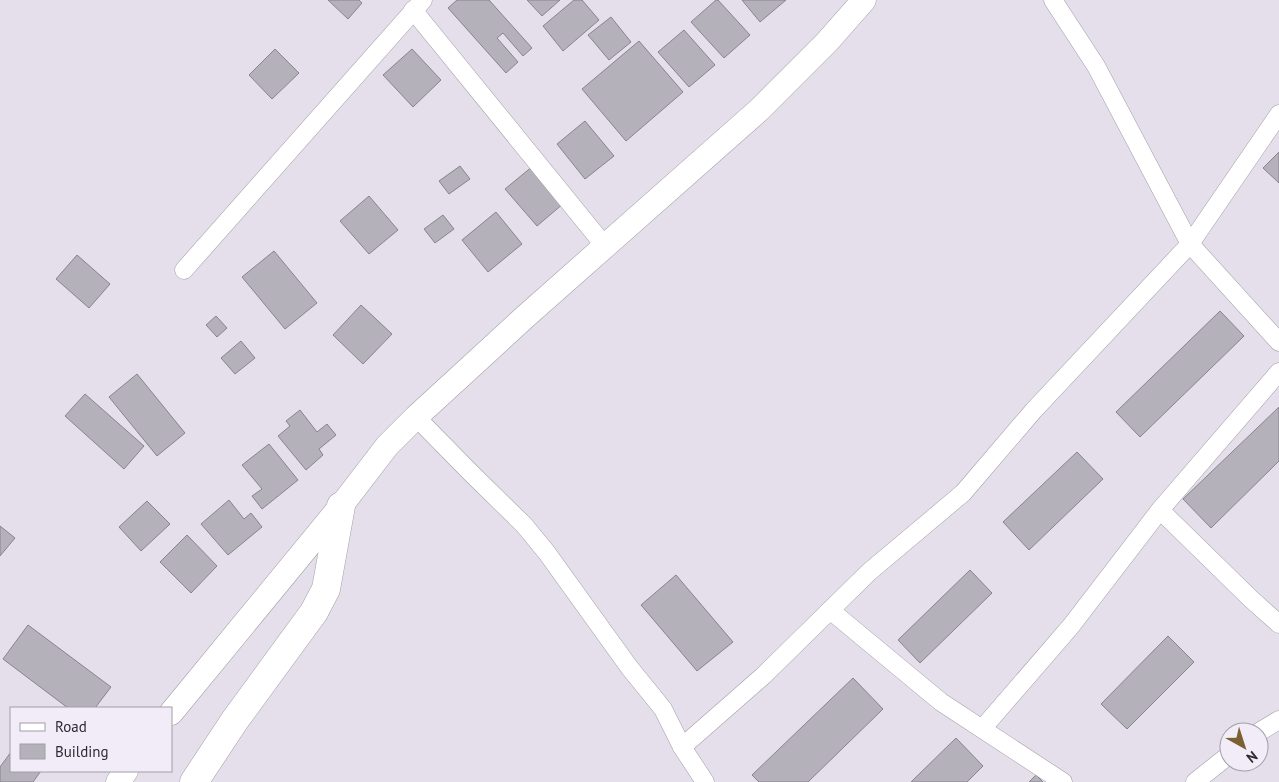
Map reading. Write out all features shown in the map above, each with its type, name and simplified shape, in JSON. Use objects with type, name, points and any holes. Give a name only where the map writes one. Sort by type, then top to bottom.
[{"type":"highway","points":[[194,782],[235,720],[314,612],[326,589],[341,506]]},
{"type":"main road","points":[[172,713],[341,506],[387,446],[416,417],[604,245],[759,110],[827,42],[864,0]]},
{"type":"street","points":[[1052,0],[1096,66],[1190,244],[1279,342]]},
{"type":"street","points":[[184,270],[418,5],[604,245]]},
{"type":"street","points":[[682,747],[763,676],[869,572],[963,493],[1034,410],[1190,244],[1279,114]]},
{"type":"street","points":[[982,730],[1071,626],[1160,510],[1279,372]]},
{"type":"street","points":[[416,417],[524,525],[547,553],[629,667],[663,709],[682,747],[705,782]]},
{"type":"street","points":[[1160,510],[1279,624]]},
{"type":"street","points":[[830,610],[941,702],[1063,782]]},
{"type":"street","points":[[1195,782],[1219,763]]},
{"type":"building","points":[[328,0],[359,0],[362,3],[348,19]]},
{"type":"building","points":[[457,0],[489,0],[532,48],[523,56],[503,33],[497,38],[518,62],[506,73],[448,8]]},
{"type":"building","points":[[527,0],[560,0],[542,16]]},
{"type":"building","points":[[574,0],[582,0],[599,20],[563,51],[543,26]]},
{"type":"building","points":[[716,0],[750,35],[724,58],[691,22]]},
{"type":"building","points":[[742,0],[786,0],[760,22]]},
{"type":"building","points":[[611,17],[631,42],[609,60],[588,35]]},
{"type":"building","points":[[684,30],[715,65],[689,87],[658,52]]},
{"type":"building","points":[[639,41],[683,92],[626,141],[582,89]]},
{"type":"building","points":[[275,49],[299,73],[272,99],[249,75]]},
{"type":"building","points":[[412,49],[441,80],[413,107],[383,75]]},
{"type":"building","points":[[585,121],[614,156],[585,179],[557,144]]},
{"type":"building","points":[[1279,152],[1279,183],[1263,168]]},
{"type":"building","points":[[460,166],[470,179],[449,194],[439,181]]},
{"type":"building","points":[[533,166],[564,203],[537,226],[505,189]]},
{"type":"building","points":[[369,196],[398,230],[369,254],[340,221]]},
{"type":"building","points":[[496,212],[522,244],[488,272],[462,240]]},
{"type":"building","points":[[443,215],[454,229],[435,243],[424,229]]},
{"type":"building","points":[[274,251],[317,303],[285,329],[242,277]]},
{"type":"building","points":[[77,255],[110,284],[89,308],[56,279]]},
{"type":"building","points":[[361,305],[392,334],[363,364],[333,335]]},
{"type":"building","points":[[1220,311],[1244,336],[1140,437],[1116,412]]},
{"type":"building","points":[[216,316],[227,328],[217,337],[206,325]]},
{"type":"building","points":[[241,341],[255,358],[235,374],[221,358]]},
{"type":"building","points":[[137,374],[185,433],[157,456],[109,397]]},
{"type":"building","points":[[85,394],[144,446],[124,469],[65,416]]},
{"type":"building","points":[[1279,407],[1279,461],[1211,528],[1183,499]]},
{"type":"building","points":[[300,410],[317,432],[327,424],[336,435],[319,449],[323,455],[306,470],[278,436],[290,426],[286,421]]},
{"type":"building","points":[[269,444],[298,480],[262,509],[252,496],[262,489],[242,465]]},
{"type":"building","points":[[1077,452],[1103,479],[1029,550],[1003,522]]},
{"type":"building","points":[[229,500],[244,519],[251,513],[262,527],[228,555],[201,524]]},
{"type":"building","points":[[147,501],[170,524],[141,551],[119,527]]},
{"type":"building","points":[[0,526],[15,538],[0,556]]},
{"type":"building","points":[[187,535],[217,566],[191,593],[160,562]]},
{"type":"building","points":[[970,570],[992,593],[920,663],[898,640]]},
{"type":"building","points":[[676,575],[733,642],[697,671],[641,605]]},
{"type":"building","points":[[28,625],[111,687],[96,707],[67,707],[3,659]]},
{"type":"building","points":[[1168,636],[1194,662],[1127,729],[1101,704]]},
{"type":"building","points":[[853,678],[883,709],[808,782],[759,782],[752,775]]},
{"type":"building","points":[[956,738],[983,766],[967,782],[911,782]]},
{"type":"building","points":[[10,753],[10,772],[40,772],[33,782],[0,782],[0,767]]},
{"type":"building","points":[[1036,775],[1043,782],[1029,782]]}]
